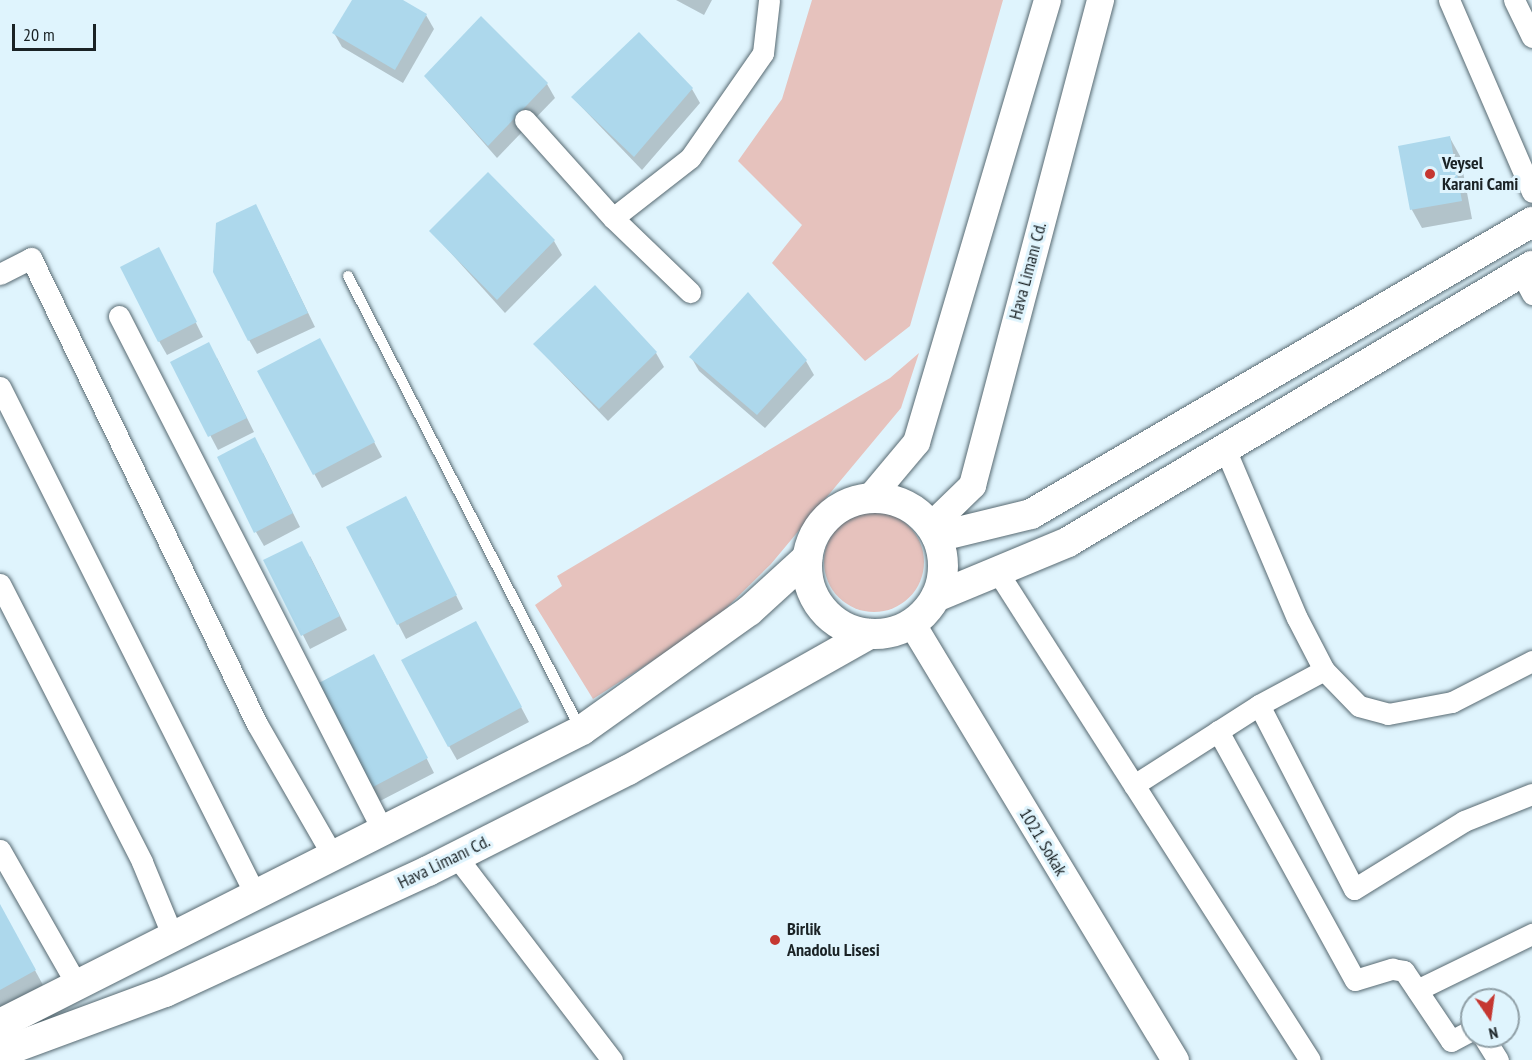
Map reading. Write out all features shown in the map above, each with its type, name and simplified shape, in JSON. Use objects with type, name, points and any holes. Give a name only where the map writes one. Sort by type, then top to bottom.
[{"type":"main road","points":[[933,531],[1031,514],[1532,222]]},
{"type":"main road","points":[[936,597],[1068,542],[1528,278]]},
{"type":"main road","points":[[0,1024],[384,833],[582,730],[749,611],[807,558],[828,517],[869,498],[903,505],[933,531],[943,577],[936,597],[912,624],[869,634],[848,628],[816,600],[807,558]]},
{"type":"main road","name":"Hava Limanı Cd.","points":[[0,1053],[165,992],[456,856],[628,770],[869,634]]},
{"type":"street","points":[[613,218],[690,158],[763,53],[769,0]]},
{"type":"street","points":[[869,498],[916,442],[1047,0]]},
{"type":"street","name":"Hava Limanı Cd.","points":[[933,531],[972,485],[1100,0]]},
{"type":"street","points":[[1449,0],[1532,192]]},
{"type":"street","points":[[1514,0],[1532,37]]},
{"type":"street","points":[[525,120],[613,218],[690,292]]},
{"type":"street","points":[[0,274],[31,258],[257,724],[334,858]]},
{"type":"street","points":[[119,316],[384,833]]},
{"type":"street","points":[[0,387],[153,700],[256,896]]},
{"type":"street","points":[[1226,451],[1324,670],[1359,706],[1388,714],[1452,702],[1532,662]]},
{"type":"street","points":[[997,571],[1310,1060]]},
{"type":"street","points":[[0,584],[142,862],[173,937]]},
{"type":"street","name":"1021. Sokak","points":[[912,624],[1175,1060]]},
{"type":"street","points":[[1134,785],[1259,705],[1324,670]]},
{"type":"street","points":[[1259,705],[1354,889],[1464,821],[1532,794]]},
{"type":"street","points":[[1218,731],[1355,980],[1392,969],[1404,971],[1451,1041],[1460,1036]]},
{"type":"street","points":[[0,850],[77,985]]},
{"type":"street","points":[[456,856],[612,1060]]},
{"type":"street","points":[[1417,990],[1532,934]]},
{"type":"lane","points":[[348,276],[582,730]]},
{"type":"shaded area","points":[[812,0],[1003,0],[910,326],[865,361],[772,263],[802,225],[738,161],[782,99]]},
{"type":"shaded area","points":[[919,353],[901,408],[771,564],[710,624],[593,699],[535,605],[562,586],[557,576],[890,378]]},
{"type":"shaded area","points":[[874,512],[893,516],[909,527],[920,543],[924,562],[920,581],[909,597],[893,608],[874,612],[855,608],[839,597],[828,581],[824,562],[828,543],[839,527],[855,516]]},
{"type":"building","points":[[352,0],[403,0],[427,14],[395,70],[332,33]]},
{"type":"building","points":[[481,16],[548,83],[488,146],[424,76]]},
{"type":"building","points":[[639,32],[693,88],[634,157],[571,97]]},
{"type":"building","name":"Veysel Karani Cami","points":[[1450,136],[1462,201],[1410,210],[1398,146]]},
{"type":"building","points":[[488,172],[555,240],[497,300],[429,231]]},
{"type":"building","points":[[256,204],[308,313],[248,341],[213,272],[216,223]]},
{"type":"building","points":[[159,247],[197,322],[158,342],[120,267]]},
{"type":"building","points":[[595,285],[657,352],[599,409],[533,344]]},
{"type":"building","points":[[748,292],[807,360],[757,415],[689,357]]},
{"type":"building","points":[[320,338],[375,442],[313,475],[257,371]]},
{"type":"building","points":[[209,342],[247,418],[208,437],[170,362]]},
{"type":"building","points":[[255,437],[293,513],[254,533],[217,457]]},
{"type":"building","points":[[406,496],[457,595],[397,625],[346,527]]},
{"type":"building","points":[[302,541],[340,616],[301,636],[263,560]]},
{"type":"building","points":[[476,621],[522,707],[448,747],[401,660]]},
{"type":"building","points":[[374,654],[428,758],[371,788],[317,684]]},
{"type":"building","points":[[0,904],[36,970],[0,990]]},
{"type":"place","name":"Veysel Karani Cami","points":[[1430,174]]},
{"type":"place","name":"Birlik Anadolu Lisesi","points":[[775,940]]}]
